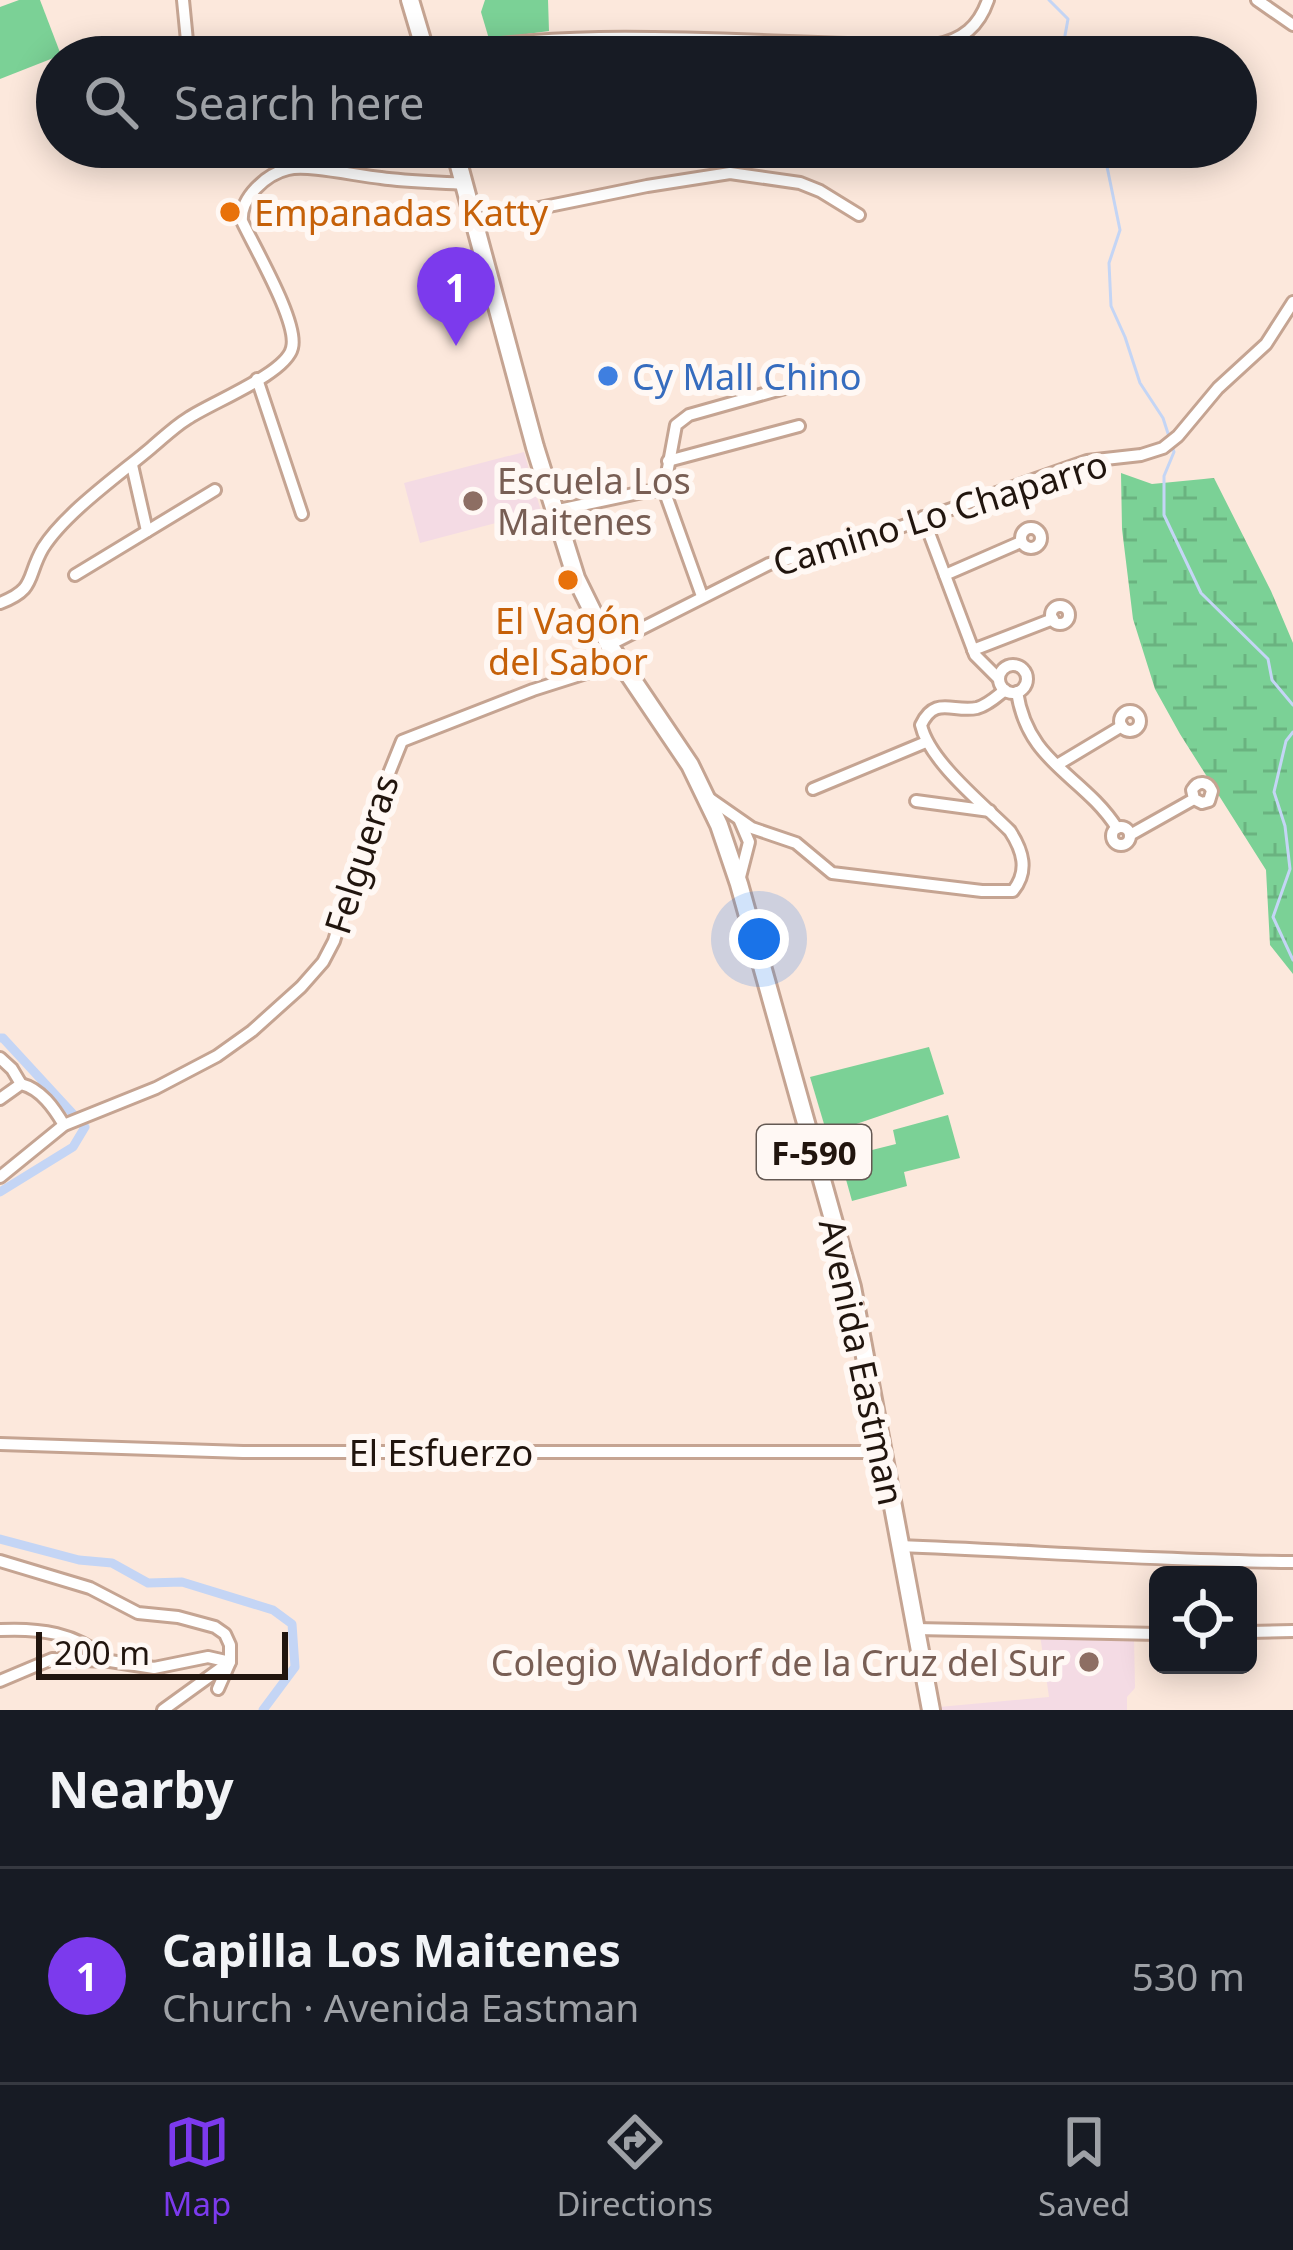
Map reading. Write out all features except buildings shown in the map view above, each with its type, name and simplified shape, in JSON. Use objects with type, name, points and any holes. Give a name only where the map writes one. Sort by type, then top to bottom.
[{"type":"main road","points":[[410,0],[420,36]]},
{"type":"main road","name":"Avenida Eastman","points":[[461,168],[517,383],[576,578],[610,645],[690,765],[724,836],[740,884],[852,1287],[931,1710]]},
{"type":"street","points":[[183,0],[187,36]]},
{"type":"street","points":[[961,36],[981,18],[988,0]]},
{"type":"street","points":[[1257,0],[1293,25]]},
{"type":"street","points":[[0,587],[6,600],[28,586],[42,551],[59,528],[189,417],[288,358],[293,340],[279,296],[242,220],[242,207],[249,196],[274,175],[292,168],[466,184]]},
{"type":"street","points":[[476,221],[647,185],[730,173],[800,183],[859,215]]},
{"type":"street","name":"Camino Lo Chaparro","points":[[610,645],[769,564],[857,541],[1087,461],[1163,448],[1266,344],[1293,302]]},
{"type":"street","points":[[257,379],[302,514]]},
{"type":"street","points":[[702,596],[664,490],[676,425],[681,419],[792,386]]},
{"type":"street","points":[[668,461],[799,426]]},
{"type":"street","points":[[132,464],[147,531]]},
{"type":"street","points":[[75,575],[215,490]]},
{"type":"street","points":[[554,511],[664,490]]},
{"type":"street","points":[[923,517],[973,650],[1007,687],[1040,749],[1110,816],[1117,828],[1112,838],[1118,844],[1126,843],[1130,836],[1194,799]]},
{"type":"street","points":[[945,574],[1021,542]]},
{"type":"street","points":[[973,650],[1053,619]]},
{"type":"street","name":"Felgueras","points":[[0,1177],[66,1124],[156,1088],[217,1056],[269,1017],[315,971],[334,940],[370,818],[402,741],[621,662]]},
{"type":"street","points":[[706,796],[752,828],[796,843],[832,873],[1012,892],[1023,872],[1022,852],[1010,831],[926,742],[921,725],[938,707],[981,707],[1007,687]]},
{"type":"street","points":[[1057,765],[1122,726]]},
{"type":"street","points":[[813,789],[926,742]]},
{"type":"street","points":[[916,801],[990,811]]},
{"type":"street","points":[[738,818],[747,835],[740,884]]},
{"type":"street","points":[[747,852],[769,834]]},
{"type":"street","points":[[0,1058],[66,1124]]},
{"type":"street","points":[[0,1100],[21,1084]]},
{"type":"street","name":"El Esfuerzo","points":[[0,1444],[243,1452],[881,1452]]},
{"type":"street","points":[[899,1546],[1293,1562]]},
{"type":"street","points":[[0,1561],[90,1588],[138,1613],[215,1627],[228,1640],[230,1662],[218,1689]]},
{"type":"street","points":[[0,1630],[50,1630],[91,1646],[110,1661]]},
{"type":"street","points":[[914,1630],[1149,1634]]},
{"type":"street","points":[[1257,1632],[1293,1631]]},
{"type":"street","points":[[0,1681],[52,1659],[154,1668],[208,1657],[230,1662]]},
{"type":"street","points":[[163,1710],[230,1662]]},
{"type":"shaded area","name":"Escuela Los Maitenes","points":[[524,452],[541,511],[420,543],[404,483]]},
{"type":"shaded area","name":"Colegio Waldorf de la Cruz del Sur","points":[[1040,1635],[1134,1636],[1135,1688],[1127,1697],[1127,1710],[939,1710],[1049,1697]]},
{"type":"green space","points":[[19,0],[40,0],[54,36],[36,36],[36,65],[0,79],[0,7]]},
{"type":"green space","points":[[485,0],[548,0],[549,31],[488,36],[481,12]]},
{"type":"green space","points":[[1121,473],[1152,484],[1214,478],[1293,643],[1293,974],[1270,945],[1266,870],[1155,689],[1133,619]]},
{"type":"green space","points":[[929,1047],[944,1094],[827,1134],[810,1077]]},
{"type":"green space","points":[[948,1115],[960,1158],[904,1172],[907,1186],[852,1201],[840,1158],[896,1144],[893,1130]]},
{"type":"waterway","points":[[1049,0],[1068,19],[1065,36]]},
{"type":"waterway","points":[[1107,168],[1120,230],[1109,263],[1111,306],[1140,383],[1163,418],[1174,452],[1164,476],[1164,515],[1201,593],[1268,659],[1272,680],[1293,705]]},
{"type":"waterway","points":[[1293,732],[1286,741],[1274,792],[1285,826],[1290,869],[1273,917],[1293,960]]},
{"type":"waterway","points":[[0,1038],[85,1127],[73,1147],[0,1192]]},
{"type":"waterway","points":[[0,1539],[79,1560],[112,1563],[148,1583],[182,1582],[273,1610],[292,1624],[295,1667],[263,1710]]},
{"type":"place","name":"Empanadas Katty","points":[[230,212]]},
{"type":"place","name":"Capilla Los Maitenes","points":[[456,346]]},
{"type":"place","name":"Cy Mall Chino","points":[[608,376]]},
{"type":"place","name":"Escuela Los Maitenes","points":[[473,501]]},
{"type":"place","name":"El Vagón del Sabor","points":[[568,580]]},
{"type":"place","name":"Colegio Waldorf de la Cruz del Sur","points":[[1089,1662]]}]
